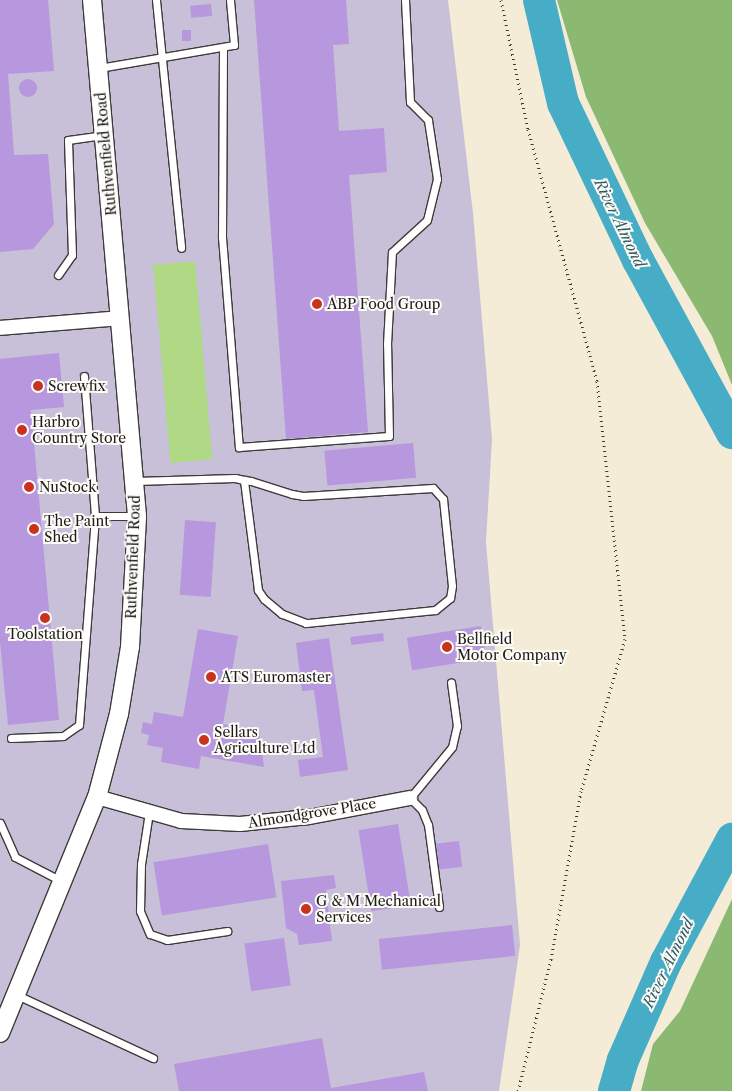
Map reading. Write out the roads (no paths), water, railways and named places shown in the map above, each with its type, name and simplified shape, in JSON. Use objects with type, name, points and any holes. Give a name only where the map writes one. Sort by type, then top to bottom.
[{"type":"street","name":"Ruthvenfield Road","points":[[0,1033],[97,797],[119,714],[130,647],[137,516],[135,481],[92,0]]},
{"type":"street","points":[[0,328],[121,318]]},
{"type":"street","name":"Almondgrove Place","points":[[97,797],[181,821],[240,824],[309,817],[410,798]]},
{"type":"lane","points":[[156,0],[181,248]]},
{"type":"lane","points":[[99,68],[162,59],[234,45],[230,0]]},
{"type":"lane","points":[[223,48],[222,237],[239,447],[389,436],[387,344],[392,252],[427,220],[437,179],[428,120],[410,102],[405,0]]},
{"type":"lane","points":[[58,275],[72,255],[68,140],[103,135]]},
{"type":"lane","points":[[11,738],[63,736],[80,725],[95,516],[84,376]]},
{"type":"lane","points":[[135,481],[244,480],[303,496],[426,487],[438,491],[443,499],[452,586],[450,598],[435,610],[306,623],[282,614],[264,599],[258,590],[244,480]]},
{"type":"lane","points":[[95,516],[137,516]]},
{"type":"lane","points":[[438,907],[428,825],[422,810],[410,798],[452,747],[457,726],[451,682]]},
{"type":"lane","points":[[149,812],[141,864],[140,911],[150,934],[167,940],[227,932]]},
{"type":"lane","points":[[0,823],[15,856],[63,882]]},
{"type":"lane","points":[[17,994],[153,1058]]},
{"type":"waterway","name":"River Almond","points":[[539,0],[563,103],[638,260],[732,433]]},
{"type":"waterway","name":"River Almond","points":[[614,1091],[623,1060],[666,962],[732,839]]},
{"type":"place","name":"ABP Food Group","points":[[317,304]]},
{"type":"place","name":"Screwfix","points":[[38,386]]},
{"type":"place","name":"Harbro Country Store","points":[[22,430]]},
{"type":"place","name":"NuStock","points":[[29,487]]},
{"type":"place","name":"The Paint Shed","points":[[34,529]]},
{"type":"place","name":"Toolstation","points":[[45,618]]},
{"type":"place","name":"Bellfield Motor Company","points":[[447,647]]},
{"type":"place","name":"ATS Euromaster","points":[[211,677]]},
{"type":"place","name":"Sellars Agriculture Ltd","points":[[204,740]]},
{"type":"place","name":"G & M Mechanical Services","points":[[306,909]]}]
